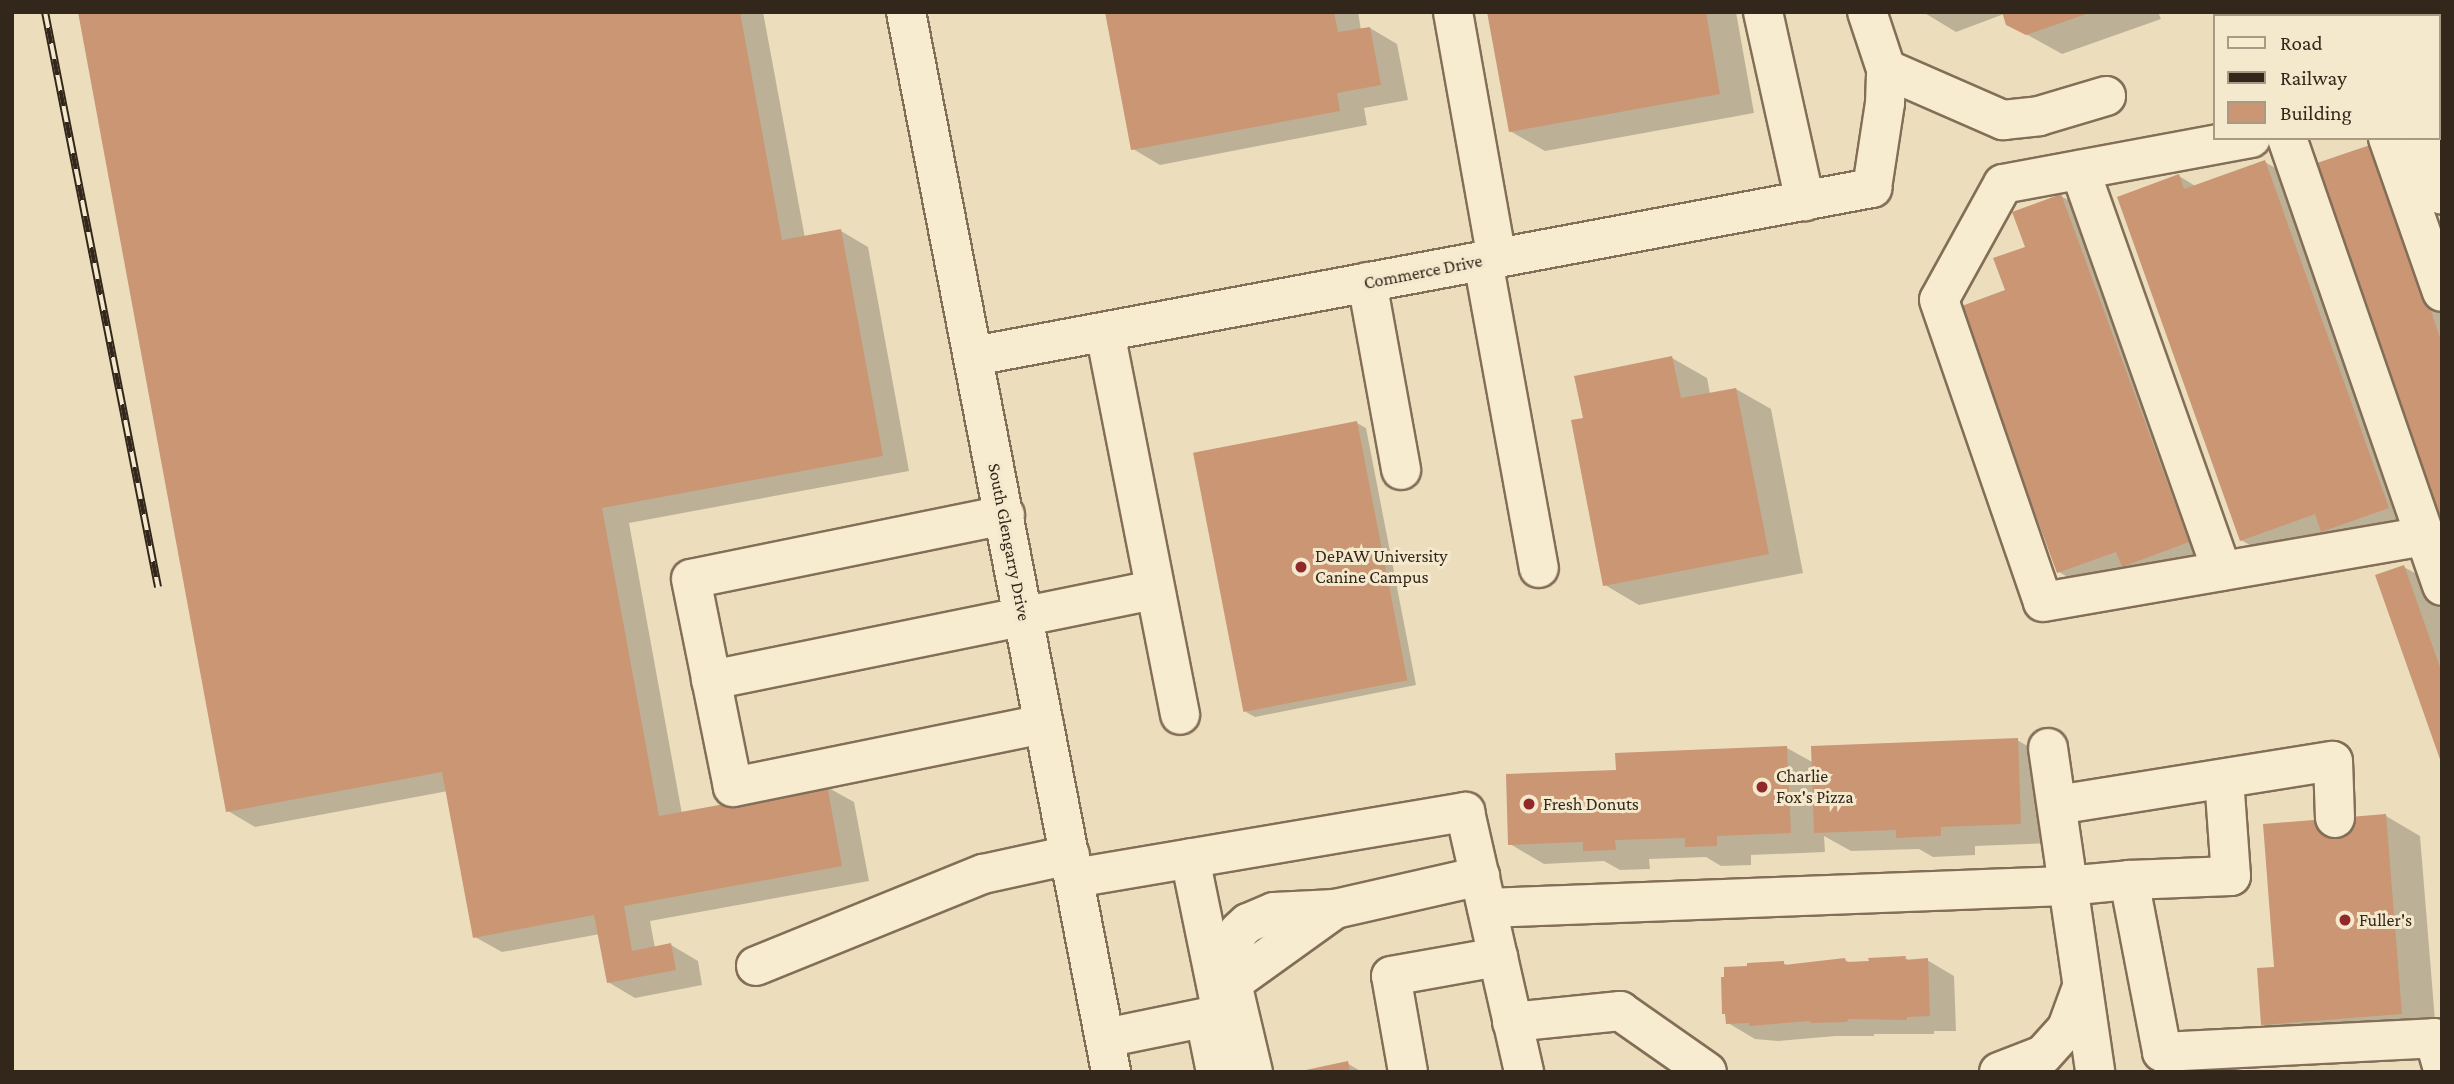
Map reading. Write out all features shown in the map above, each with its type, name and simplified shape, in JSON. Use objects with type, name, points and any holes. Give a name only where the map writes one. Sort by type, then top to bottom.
[{"type":"street","name":"South Glengarry Drive","points":[[906,12],[1108,1055]]},
{"type":"street","points":[[1453,12],[1539,568]]},
{"type":"street","points":[[1763,12],[1805,201]]},
{"type":"street","points":[[1867,12],[1886,69],[2003,120],[2039,116],[2106,96]]},
{"type":"street","name":"Commerce Drive","points":[[974,356],[1872,188],[1885,103],[1886,69]]},
{"type":"street","points":[[2240,140],[2003,184],[1939,300],[2043,603],[2222,571],[2435,559],[2288,140]]},
{"type":"street","points":[[2389,140],[2442,292]]},
{"type":"street","points":[[2423,140],[2442,194]]},
{"type":"street","points":[[2080,170],[2222,571]]},
{"type":"street","points":[[1367,282],[1401,470]]},
{"type":"street","points":[[1105,332],[1180,715]]},
{"type":"street","points":[[1005,515],[691,579],[733,787],[1044,724]]},
{"type":"street","points":[[711,680],[1156,590]]},
{"type":"street","points":[[2048,748],[2095,1072]]},
{"type":"street","points":[[2057,805],[2333,761],[2335,818]]},
{"type":"street","points":[[1253,1072],[1232,983],[1229,951],[1239,931],[1248,923],[1274,912],[1335,909],[1483,892],[2066,886],[2129,880],[2231,876],[2224,779]]},
{"type":"street","points":[[757,966],[983,874],[1190,858],[1465,812],[1524,1072]]},
{"type":"street","points":[[1108,1055],[1222,1014],[1190,858]]},
{"type":"street","points":[[2129,880],[2162,1052],[2434,1038],[2442,1066]]},
{"type":"street","points":[[1408,1072],[1391,976],[1498,957]]},
{"type":"street","points":[[1999,1072],[2043,1055],[2067,1028],[2083,985]]},
{"type":"street","points":[[1513,1022],[1620,1011],[1660,1055],[1707,1072]]},
{"type":"street","points":[[1205,1018],[1216,1072]]},
{"type":"building","points":[[78,12],[740,12],[782,240],[841,229],[883,456],[602,508],[659,816],[827,785],[842,866],[624,906],[632,951],[671,943],[676,970],[607,983],[594,915],[473,938],[442,772],[226,812]]},
{"type":"building","points":[[1105,12],[1334,12],[1338,32],[1370,27],[1381,85],[1337,93],[1340,111],[1131,150]]},
{"type":"building","points":[[1487,12],[1706,12],[1720,94],[1509,132]]},
{"type":"building","points":[[2002,12],[2089,13],[2026,35],[2006,25]]},
{"type":"building","points":[[2373,144],[2442,343],[2442,525],[2317,163]]},
{"type":"building","points":[[2265,160],[2389,508],[2321,532],[2315,514],[2240,541],[2117,197],[2179,174],[2184,189]]},
{"type":"building","points":[[2061,194],[2189,542],[2122,567],[2116,552],[2057,573],[1959,307],[2005,290],[1993,258],[2025,247],[2012,212]]},
{"type":"building","points":[[1672,356],[1681,398],[1736,388],[1769,554],[1603,586],[1571,420],[1583,418],[1574,376]]},
{"type":"building","name":"DePAW University Canine Campus","points":[[1357,421],[1407,680],[1243,712],[1193,453]]},
{"type":"building","points":[[2404,565],[2442,673],[2442,765],[2375,575]]},
{"type":"building","points":[[2018,738],[2021,824],[1941,827],[1941,836],[1896,838],[1896,830],[1814,833],[1811,746]]},
{"type":"building","points":[[1787,746],[1791,833],[1717,836],[1717,846],[1685,847],[1685,838],[1615,840],[1616,850],[1583,851],[1583,842],[1508,845],[1506,774],[1616,770],[1615,753]]},
{"type":"building","points":[[2386,814],[2402,1014],[2261,1025],[2257,968],[2274,967],[2263,824]]},
{"type":"building","points":[[1906,956],[1905,960],[1928,958],[1930,1016],[1907,1017],[1907,1020],[1848,1019],[1847,1022],[1810,1021],[1749,1026],[1749,1023],[1726,1024],[1725,1014],[1722,1014],[1721,977],[1724,977],[1724,967],[1784,961],[1784,965],[1845,958],[1846,962],[1869,961],[1868,958]]},
{"type":"building","points":[[1348,1061],[1350,1072],[1301,1072],[1301,1071]]},
{"type":"railway","points":[[45,12],[158,587]]},
{"type":"place","name":"DePAW University Canine Campus","points":[[1301,567]]},
{"type":"place","name":"Charlie Fox's Pizza","points":[[1762,787]]},
{"type":"place","name":"Fresh Donuts","points":[[1529,804]]},
{"type":"place","name":"Fuller's","points":[[2345,920]]}]
